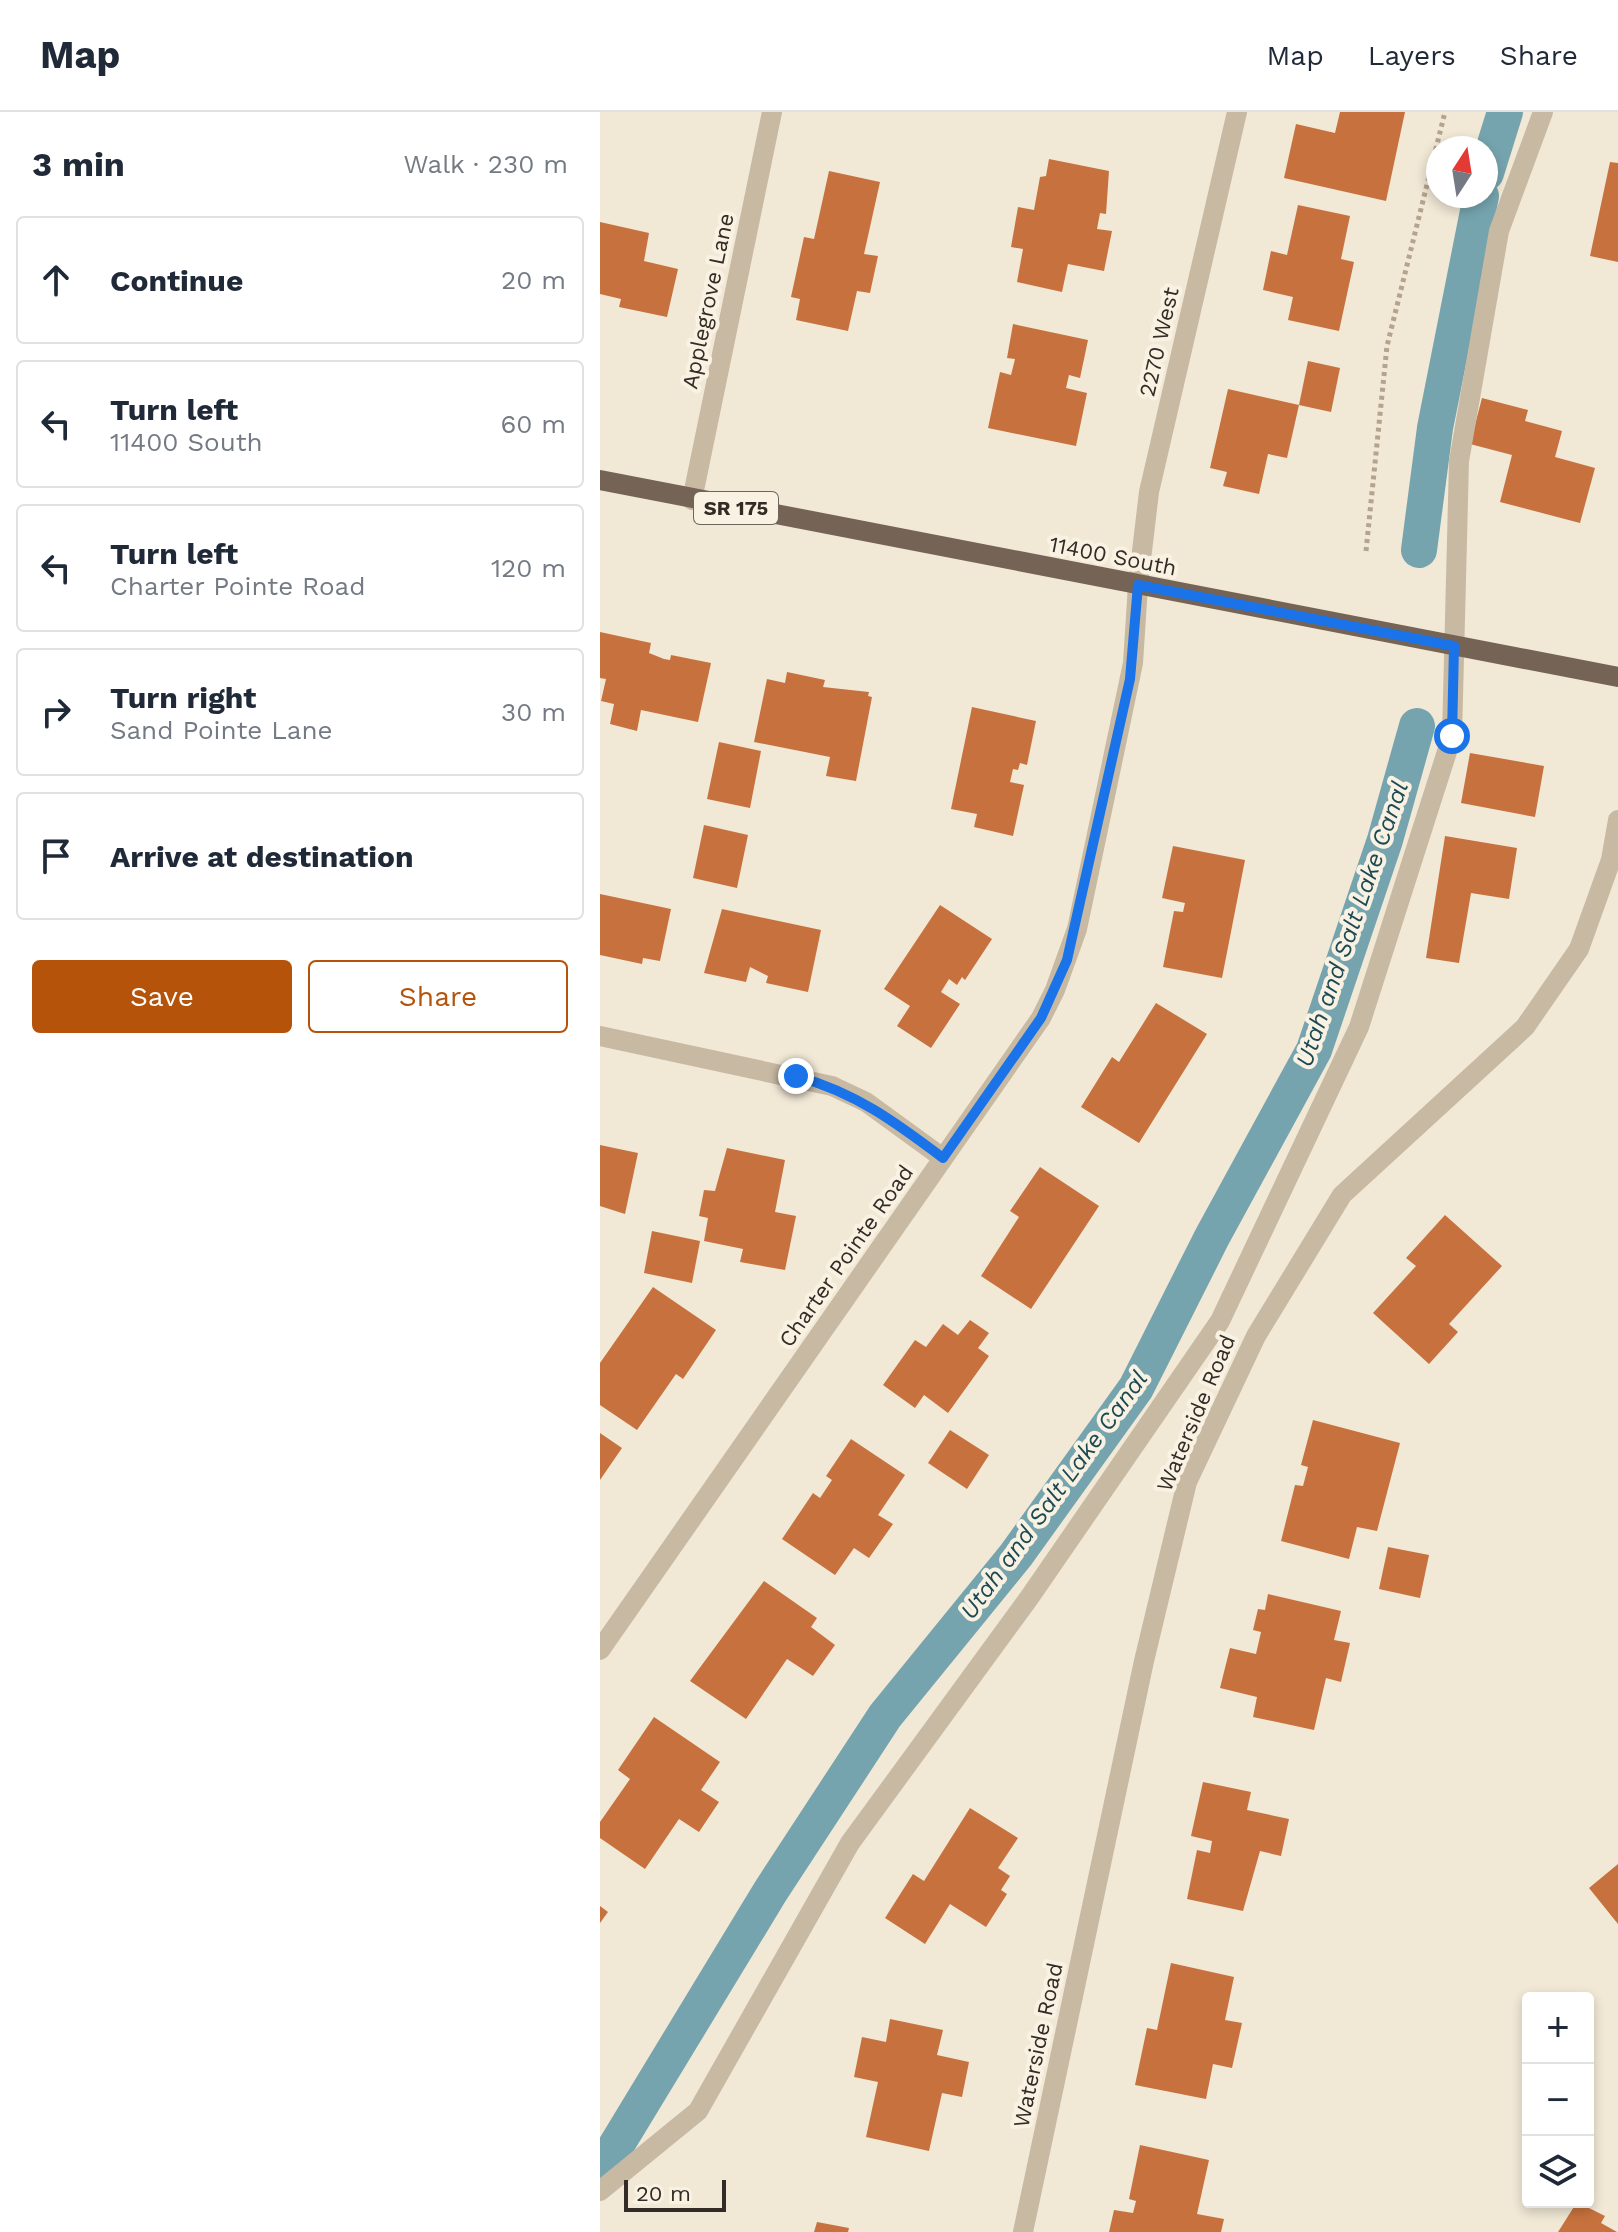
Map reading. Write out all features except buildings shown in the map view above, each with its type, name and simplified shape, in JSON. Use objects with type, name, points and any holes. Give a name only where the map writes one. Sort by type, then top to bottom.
[{"type":"main road","name":"11400 South","points":[[600,480],[1618,677]]},
{"type":"street","name":"Applegrove Lane","points":[[692,500],[772,112]]},
{"type":"street","name":"2270 West","points":[[1138,585],[1149,492],[1237,112]]},
{"type":"street","points":[[600,2191],[698,2111],[850,1843],[1029,1598],[1220,1321],[1359,1027],[1452,736],[1459,461],[1499,231],[1543,112]]},
{"type":"street","name":"Charter Pointe Road","points":[[600,1650],[1041,1018],[1067,960],[1130,679],[1138,585]]},
{"type":"street","name":"Waterside Road","points":[[1023,2232],[1144,1661],[1187,1482],[1256,1336],[1342,1195],[1525,1027],[1579,949],[1611,860],[1618,820]]},
{"type":"street","points":[[600,1036],[832,1086],[866,1102],[943,1158]]},
{"type":"path","points":[[1366,551],[1387,346],[1445,112]]},
{"type":"waterway","name":"Utah and Salt Lake Canal","points":[[1498,136],[1505,112]]},
{"type":"waterway","name":"Utah and Salt Lake Canal","points":[[1419,550],[1435,428],[1479,208]]},
{"type":"waterway","name":"Utah and Salt Lake Canal","points":[[600,2162],[611,2154],[770,1892],[885,1716],[1016,1555],[1136,1388],[1212,1237],[1314,1050],[1385,840],[1417,726]]},
{"type":"route","points":[[796,1076],[832,1086],[866,1102],[943,1158],[1041,1018],[1055,990],[1077,929],[1133,663],[1138,585],[1454,646],[1452,736]]}]
